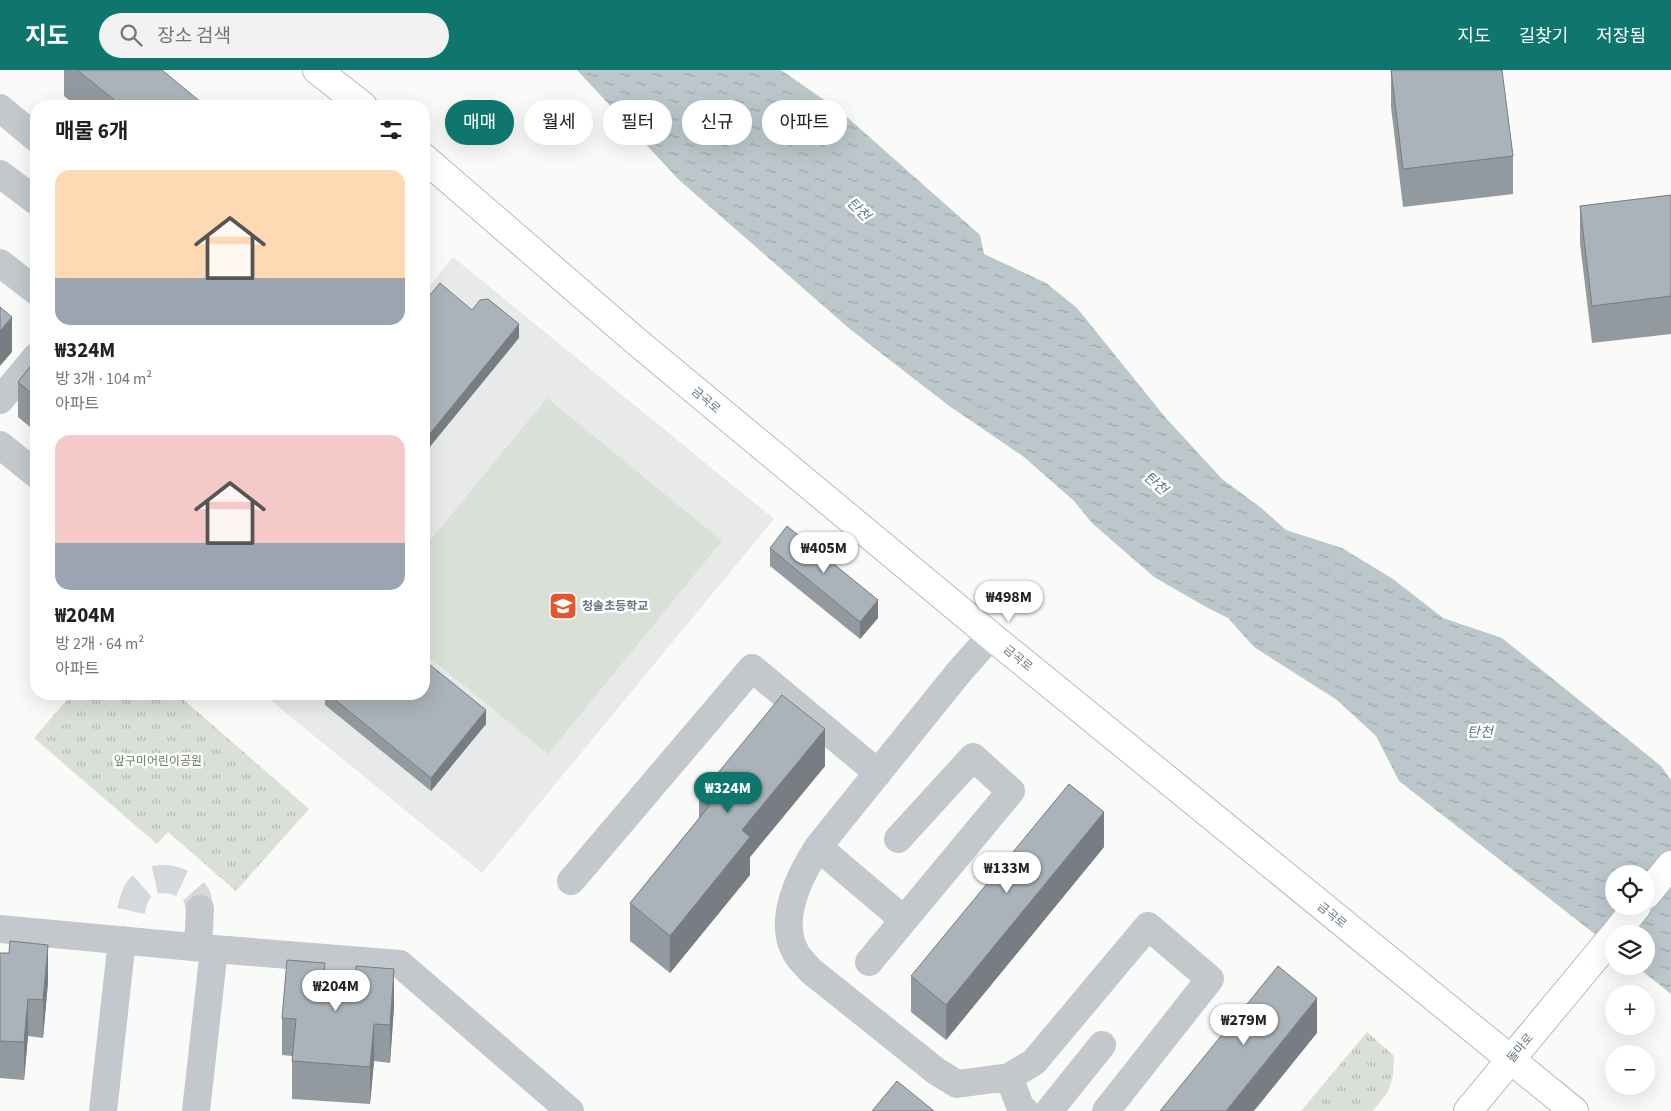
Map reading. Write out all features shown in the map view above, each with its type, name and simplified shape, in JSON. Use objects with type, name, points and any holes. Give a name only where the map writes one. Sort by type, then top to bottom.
[{"type":"main road","points":[[317,70],[354,100]]},
{"type":"main road","name":"금곡로","points":[[430,163],[637,342],[991,636],[1574,1111]]},
{"type":"main road","points":[[1655,884],[1671,865]]},
{"type":"main road","name":"돌마로","points":[[1621,925],[1630,915]]},
{"type":"main road","name":"돌마로","points":[[1468,1111],[1605,945]]},
{"type":"lane","points":[[0,108],[30,133]]},
{"type":"lane","points":[[0,174],[30,197]]},
{"type":"lane","points":[[0,263],[30,286]]},
{"type":"lane","points":[[0,400],[30,364]]},
{"type":"lane","points":[[0,445],[30,469]]},
{"type":"lane","points":[[991,636],[959,672],[818,847],[803,871],[792,900],[788,934],[796,953],[811,971],[936,1071],[957,1084],[1009,1077],[1034,1062],[1148,926],[1210,979],[1106,1111]]},
{"type":"lane","points":[[571,881],[752,668],[878,773]]},
{"type":"lane","points":[[869,962],[1011,791],[973,757],[898,839]]},
{"type":"lane","points":[[818,847],[904,920]]},
{"type":"lane","points":[[196,1111],[206,948],[200,909]]},
{"type":"lane","points":[[0,929],[400,964],[570,1111]]},
{"type":"lane","points":[[103,1111],[122,940]]},
{"type":"lane","points":[[1049,1111],[1102,1045]]},
{"type":"lane","points":[[1009,1077],[1020,1106],[1025,1111]]},
{"type":"shaded area","name":"청솔초등학교","points":[[453,257],[774,519],[482,873],[270,700],[430,700],[430,286]]},
{"type":"green space","points":[[547,398],[722,541],[548,754],[430,658],[430,541]]},
{"type":"green space","name":"앞구미어린이공원","points":[[67,700],[184,700],[309,809],[236,891],[168,832],[157,844],[34,738]]},
{"type":"green space","points":[[1367,1032],[1394,1056],[1393,1076],[1388,1092],[1373,1111],[1301,1111]]},
{"type":"water","name":"탄천","points":[[577,70],[781,70],[824,100],[762,100],[762,145],[847,145],[847,117],[980,235],[984,254],[1046,283],[1077,308],[1165,417],[1222,479],[1260,507],[1286,530],[1342,548],[1393,579],[1443,618],[1502,638],[1661,766],[1671,780],[1671,994],[1647,975],[1655,975],[1655,925],[1605,925],[1605,942],[1399,781],[1376,736],[1337,700],[1254,647],[1228,618],[1154,577],[1092,523],[1074,501],[1024,457],[948,405],[851,330],[678,179],[646,145],[672,145],[672,100],[605,100]]},
{"type":"building","points":[[77,70],[162,70],[198,100],[114,100]]},
{"type":"building","points":[[1391,70],[1502,70],[1513,156],[1403,169]]},
{"type":"building","points":[[1671,195],[1671,296],[1592,306],[1580,206]]},
{"type":"building","points":[[440,283],[472,310],[480,300],[488,299],[519,324],[430,434],[430,295]]},
{"type":"building","points":[[0,307],[12,317],[0,331]]},
{"type":"building","points":[[30,367],[30,392],[18,382]]},
{"type":"building","points":[[787,526],[878,600],[860,622],[770,548]]},
{"type":"building","points":[[430,665],[486,710],[431,778],[335,700],[430,700]]},
{"type":"building","points":[[782,695],[825,729],[742,830],[750,837],[670,936],[630,903],[710,805],[699,796]]},
{"type":"building","points":[[1069,784],[1104,812],[946,1005],[911,976]]},
{"type":"building","points":[[10,941],[48,945],[43,1000],[28,999],[24,1042],[0,1041],[0,953],[9,953]]},
{"type":"building","points":[[287,960],[325,963],[324,975],[356,978],[356,966],[394,969],[390,1025],[374,1024],[370,1067],[292,1061],[296,1019],[282,1018]]},
{"type":"building","points":[[1278,966],[1317,998],[1226,1111],[1160,1111]]},
{"type":"building","points":[[897,1081],[934,1111],[872,1111]]},
{"type":"tunnel","points":[[131,911],[136,894],[142,886],[148,882],[164,879],[180,882],[187,886],[197,897],[200,909]]},
{"type":"place","name":"청솔초등학교","points":[[563,606]]}]
